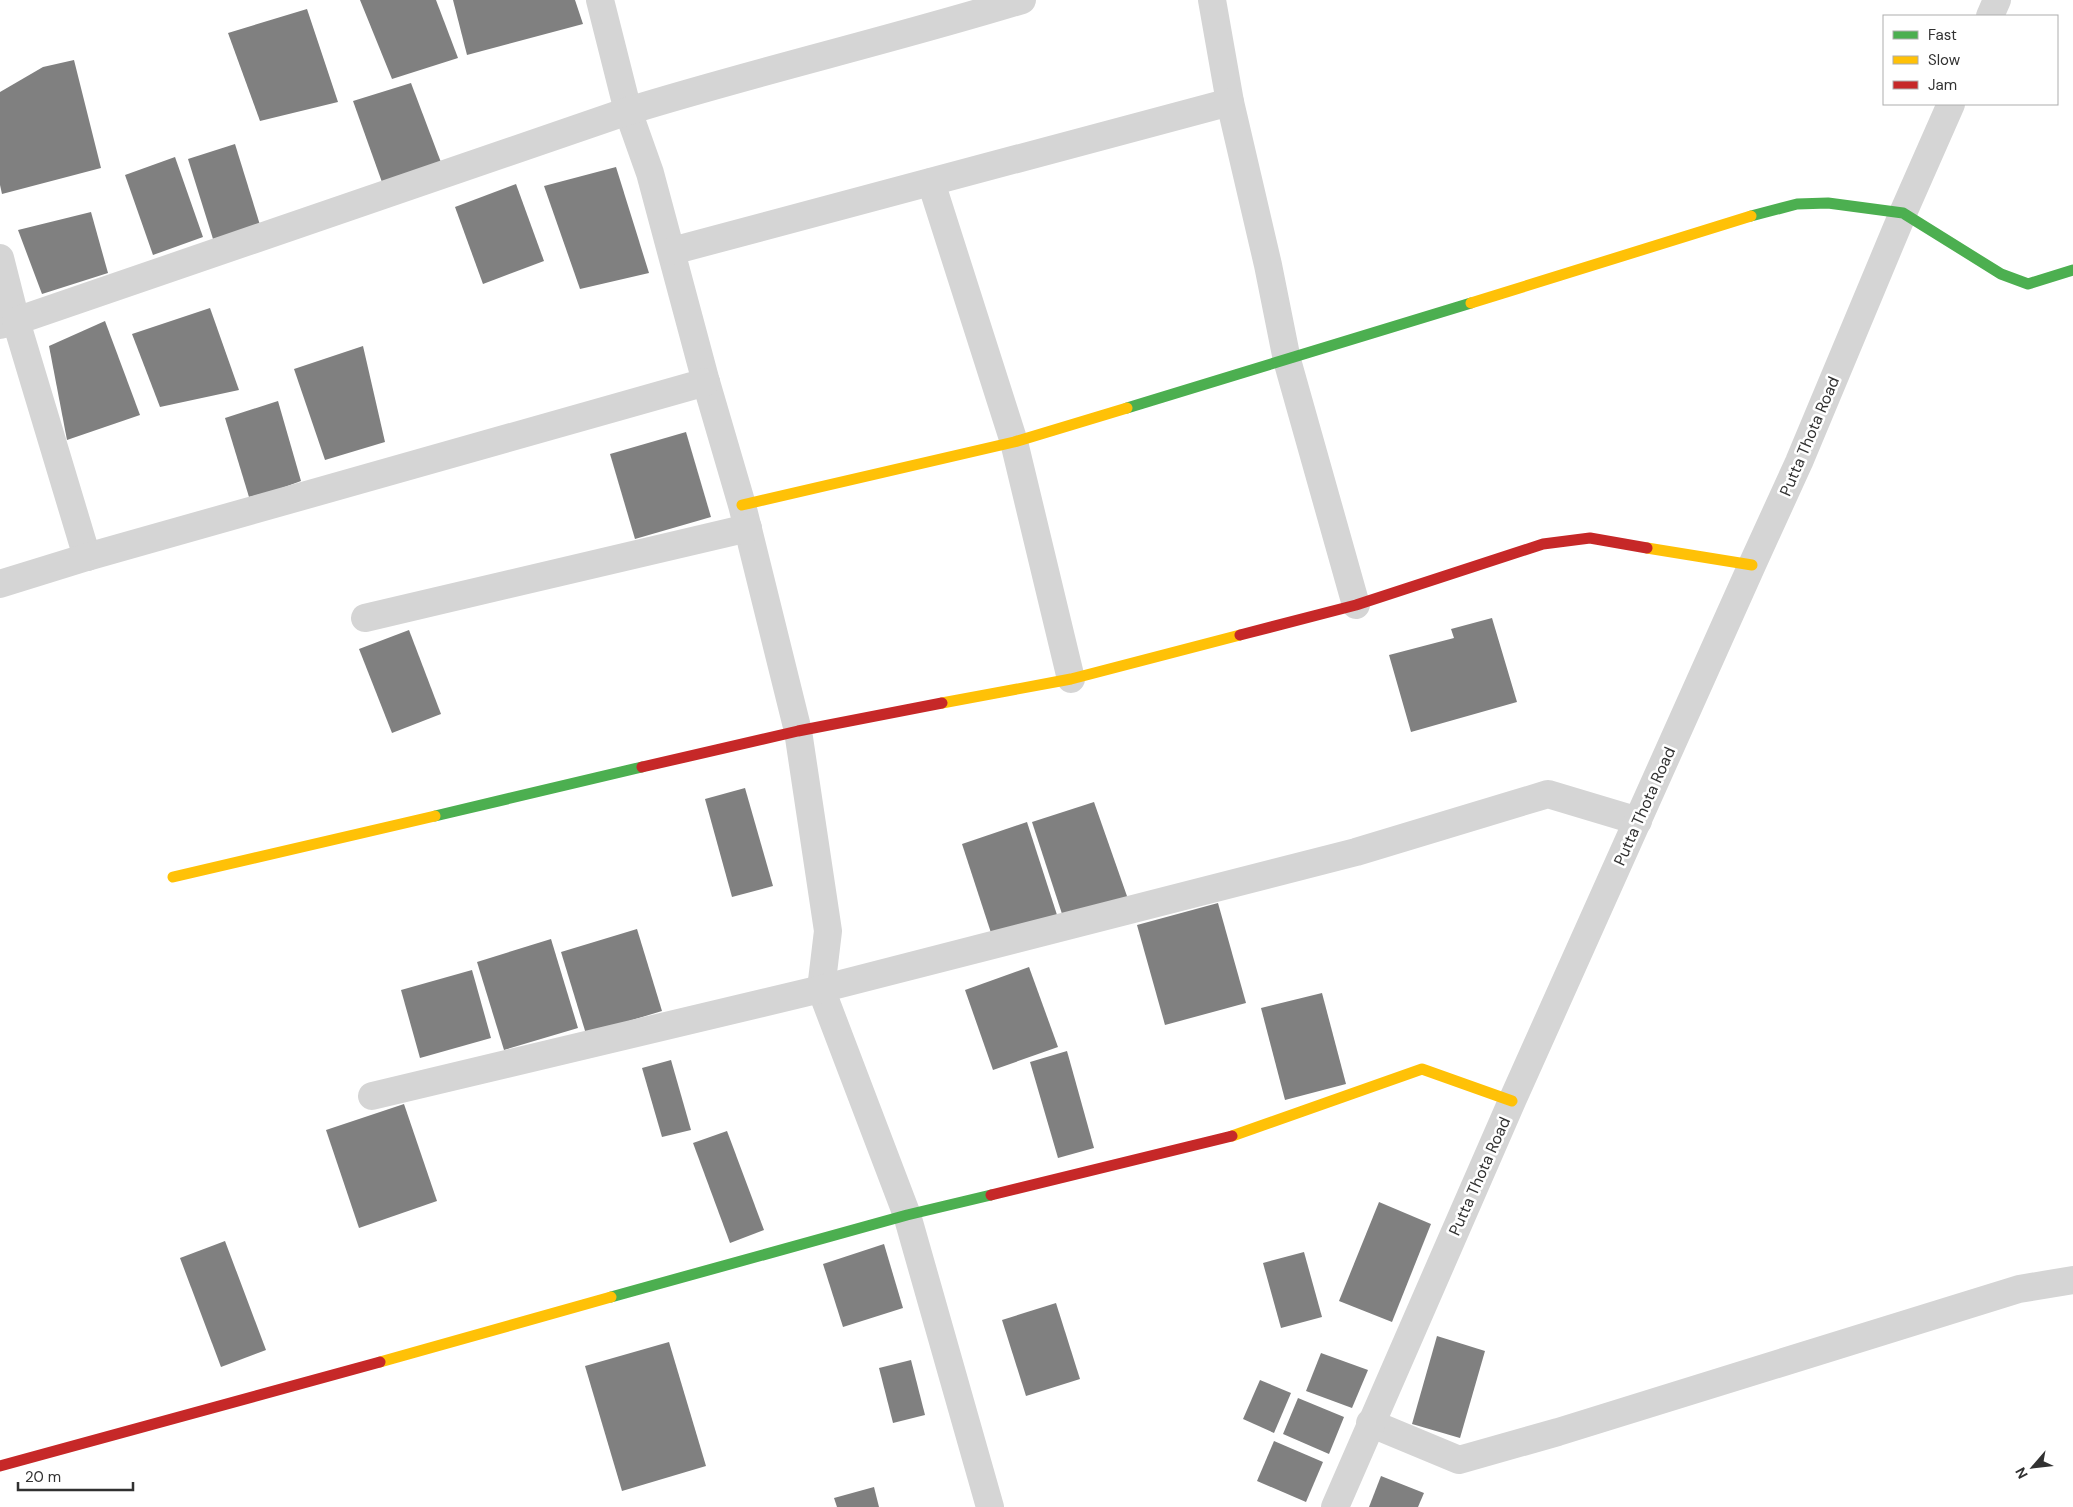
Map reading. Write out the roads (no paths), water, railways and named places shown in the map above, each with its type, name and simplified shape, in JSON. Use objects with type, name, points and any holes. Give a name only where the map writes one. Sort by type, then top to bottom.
[{"type":"street","points":[[600,0],[628,110],[650,174],[706,382],[745,516],[798,731],[828,930],[821,989],[907,1216],[990,1507]]},
{"type":"street","points":[[8,323],[628,110],[935,27],[1022,0]]},
{"type":"street","points":[[1212,0],[1230,102],[1268,265],[1287,360],[1356,606]]},
{"type":"street","points":[[1990,15],[1997,0]]},
{"type":"street","points":[[672,251],[1230,102]]},
{"type":"street","name":"Putta Thota Road","points":[[1335,1507],[1512,1101],[1799,462],[1951,105]]},
{"type":"street","points":[[931,182],[1014,442],[1071,679]]},
{"type":"street","points":[[365,618],[1014,442],[1287,360],[1767,211],[1797,204],[1828,203],[1904,212],[2001,274],[2028,284],[2073,270]]},
{"type":"street","points":[[0,258],[8,323],[87,557]]},
{"type":"street","points":[[0,584],[87,557],[706,382]]},
{"type":"street","points":[[172,877],[798,731],[1071,679],[1356,606],[1543,544],[1590,538],[1752,565]]},
{"type":"street","points":[[372,1096],[821,989],[1356,852],[1548,794],[1638,821]]},
{"type":"street","points":[[0,1466],[907,1216],[1228,1137],[1422,1069],[1512,1101]]},
{"type":"street","points":[[1370,1423],[1459,1460],[1568,1429],[2019,1289],[2073,1280]]}]
